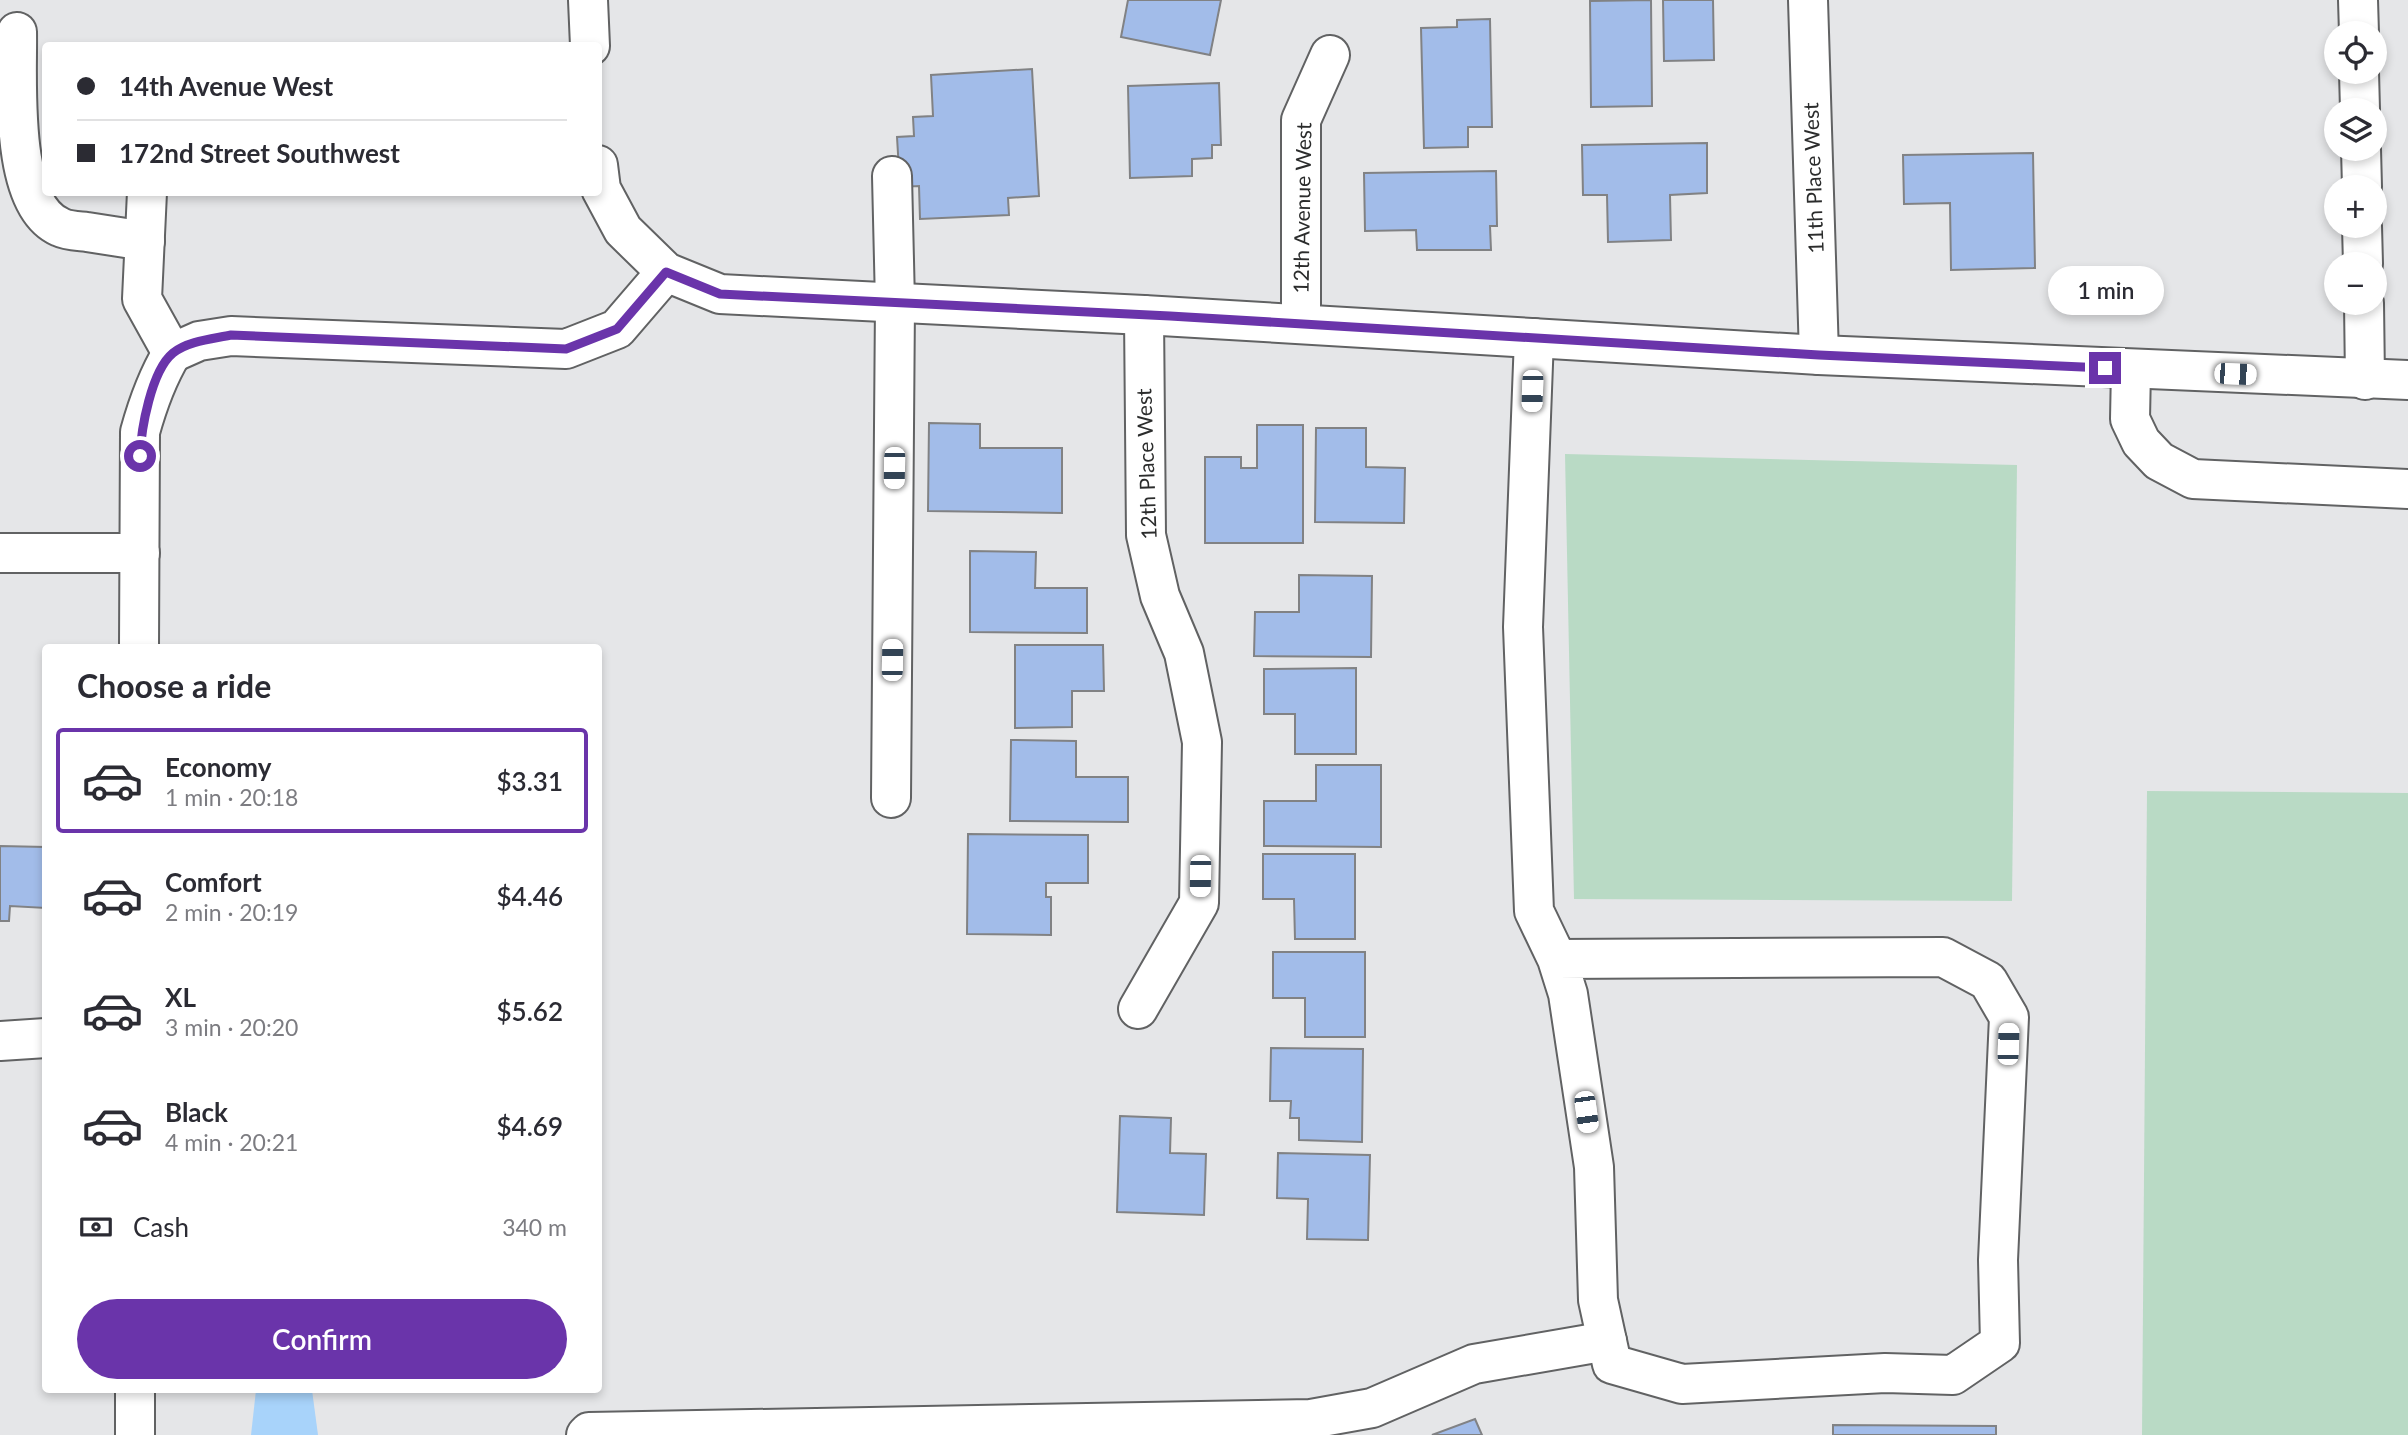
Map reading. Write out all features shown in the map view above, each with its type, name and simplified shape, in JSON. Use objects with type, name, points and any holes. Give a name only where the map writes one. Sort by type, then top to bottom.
[{"type":"street","points":[[588,0],[590,42]]},
{"type":"street","name":"11th Place West","points":[[1808,0],[1819,355]]},
{"type":"street","points":[[2358,0],[2359,21]]},
{"type":"street","points":[[17,32],[20,144],[23,169],[31,196],[43,215],[61,228],[145,242]]},
{"type":"street","name":"12th Avenue West","points":[[1301,324],[1301,120],[1330,55]]},
{"type":"street","points":[[891,798],[895,303],[892,176]]},
{"type":"street","points":[[602,191],[623,230],[666,272],[720,294],[1144,315],[1819,355],[2408,380]]},
{"type":"street","points":[[147,196],[142,299],[172,354]]},
{"type":"street","points":[[139,644],[141,432],[159,374],[172,354],[199,341],[231,335],[566,349],[617,329],[666,272]]},
{"type":"street","name":"12th Place West","points":[[1138,1009],[1199,903],[1202,742],[1184,653],[1160,596],[1146,535],[1144,315]]},
{"type":"street","points":[[2364,315],[2365,380]]},
{"type":"street","points":[[1534,338],[1523,627],[1534,911],[1557,959],[1568,993],[1594,1167],[1598,1300],[1612,1364],[1682,1384],[1885,1373],[1952,1375],[2000,1343],[1998,1260],[2009,1017],[1988,981],[1943,957],[1557,959]]},
{"type":"street","points":[[2131,369],[2130,419],[2141,442],[2159,461],[2193,479],[2408,489]]},
{"type":"street","points":[[0,553],[140,553]]},
{"type":"street","points":[[0,1041],[42,1038]]},
{"type":"street","points":[[586,1435],[589,1432],[1311,1419],[1372,1408],[1474,1364],[1607,1341]]},
{"type":"street","points":[[135,1393],[135,1435]]},
{"type":"green space","points":[[1565,454],[2017,465],[2012,901],[1574,899]]},
{"type":"green space","points":[[2147,791],[2408,793],[2408,1435],[2142,1435]]},
{"type":"water","points":[[256,1393],[312,1393],[318,1435],[251,1435]]},
{"type":"building","points":[[1128,0],[1221,0],[1210,55],[1121,37]]},
{"type":"building","points":[[1651,0],[1652,106],[1591,107],[1590,1]]},
{"type":"building","points":[[1663,0],[1713,0],[1714,60],[1664,61]]},
{"type":"building","points":[[1490,19],[1492,127],[1468,127],[1468,147],[1424,148],[1421,28],[1457,27],[1457,20]]},
{"type":"building","points":[[1032,69],[1039,196],[1008,198],[1009,215],[920,219],[919,186],[900,187],[897,137],[914,136],[913,117],[933,116],[931,75]]},
{"type":"building","points":[[1219,83],[1221,145],[1212,145],[1212,158],[1192,159],[1192,176],[1130,178],[1128,86]]},
{"type":"building","points":[[1707,143],[1707,193],[1670,195],[1671,240],[1608,242],[1607,195],[1583,195],[1582,145]]},
{"type":"building","points":[[2033,153],[2035,268],[1951,270],[1950,203],[1904,204],[1903,155]]},
{"type":"building","points":[[1496,171],[1497,226],[1490,226],[1491,250],[1417,250],[1416,230],[1365,231],[1364,173]]},
{"type":"building","points":[[929,423],[980,424],[980,448],[1062,448],[1062,513],[928,511]]},
{"type":"building","points":[[1257,425],[1303,425],[1303,543],[1205,543],[1205,457],[1241,457],[1241,468],[1257,468]]},
{"type":"building","points":[[1316,428],[1366,428],[1366,467],[1405,468],[1404,523],[1315,522]]},
{"type":"building","points":[[970,551],[1036,552],[1035,588],[1087,588],[1087,633],[970,632]]},
{"type":"building","points":[[1299,575],[1372,576],[1371,657],[1254,656],[1255,612],[1299,612]]},
{"type":"building","points":[[1015,645],[1103,645],[1104,691],[1072,691],[1072,727],[1015,728]]},
{"type":"building","points":[[1356,668],[1356,754],[1295,754],[1295,714],[1264,714],[1264,669]]},
{"type":"building","points":[[1011,740],[1076,741],[1076,777],[1128,777],[1128,822],[1010,821]]},
{"type":"building","points":[[1316,765],[1381,765],[1381,847],[1264,846],[1264,801],[1316,801]]},
{"type":"building","points":[[968,834],[1088,835],[1088,883],[1046,883],[1046,897],[1051,897],[1051,935],[967,934]]},
{"type":"building","points":[[0,846],[42,847],[42,908],[10,906],[9,921],[0,921]]},
{"type":"building","points":[[1263,854],[1355,854],[1355,939],[1295,939],[1294,899],[1263,899]]},
{"type":"building","points":[[1273,952],[1365,952],[1365,1037],[1305,1037],[1305,998],[1273,998]]},
{"type":"building","points":[[1271,1048],[1363,1049],[1362,1142],[1299,1140],[1299,1118],[1290,1118],[1291,1101],[1270,1101]]},
{"type":"building","points":[[1120,1116],[1171,1118],[1170,1153],[1206,1154],[1204,1215],[1117,1212]]},
{"type":"building","points":[[1278,1153],[1370,1155],[1368,1240],[1307,1239],[1308,1199],[1277,1198]]},
{"type":"building","points":[[1475,1419],[1482,1435],[1432,1435]]},
{"type":"building","points":[[1833,1425],[1996,1426],[1996,1435],[1833,1435]]},
{"type":"route","points":[[140,456],[141,432],[159,374],[172,354],[199,341],[231,335],[566,349],[617,329],[666,272],[720,294],[1170,316],[1819,355],[2105,368]]}]
